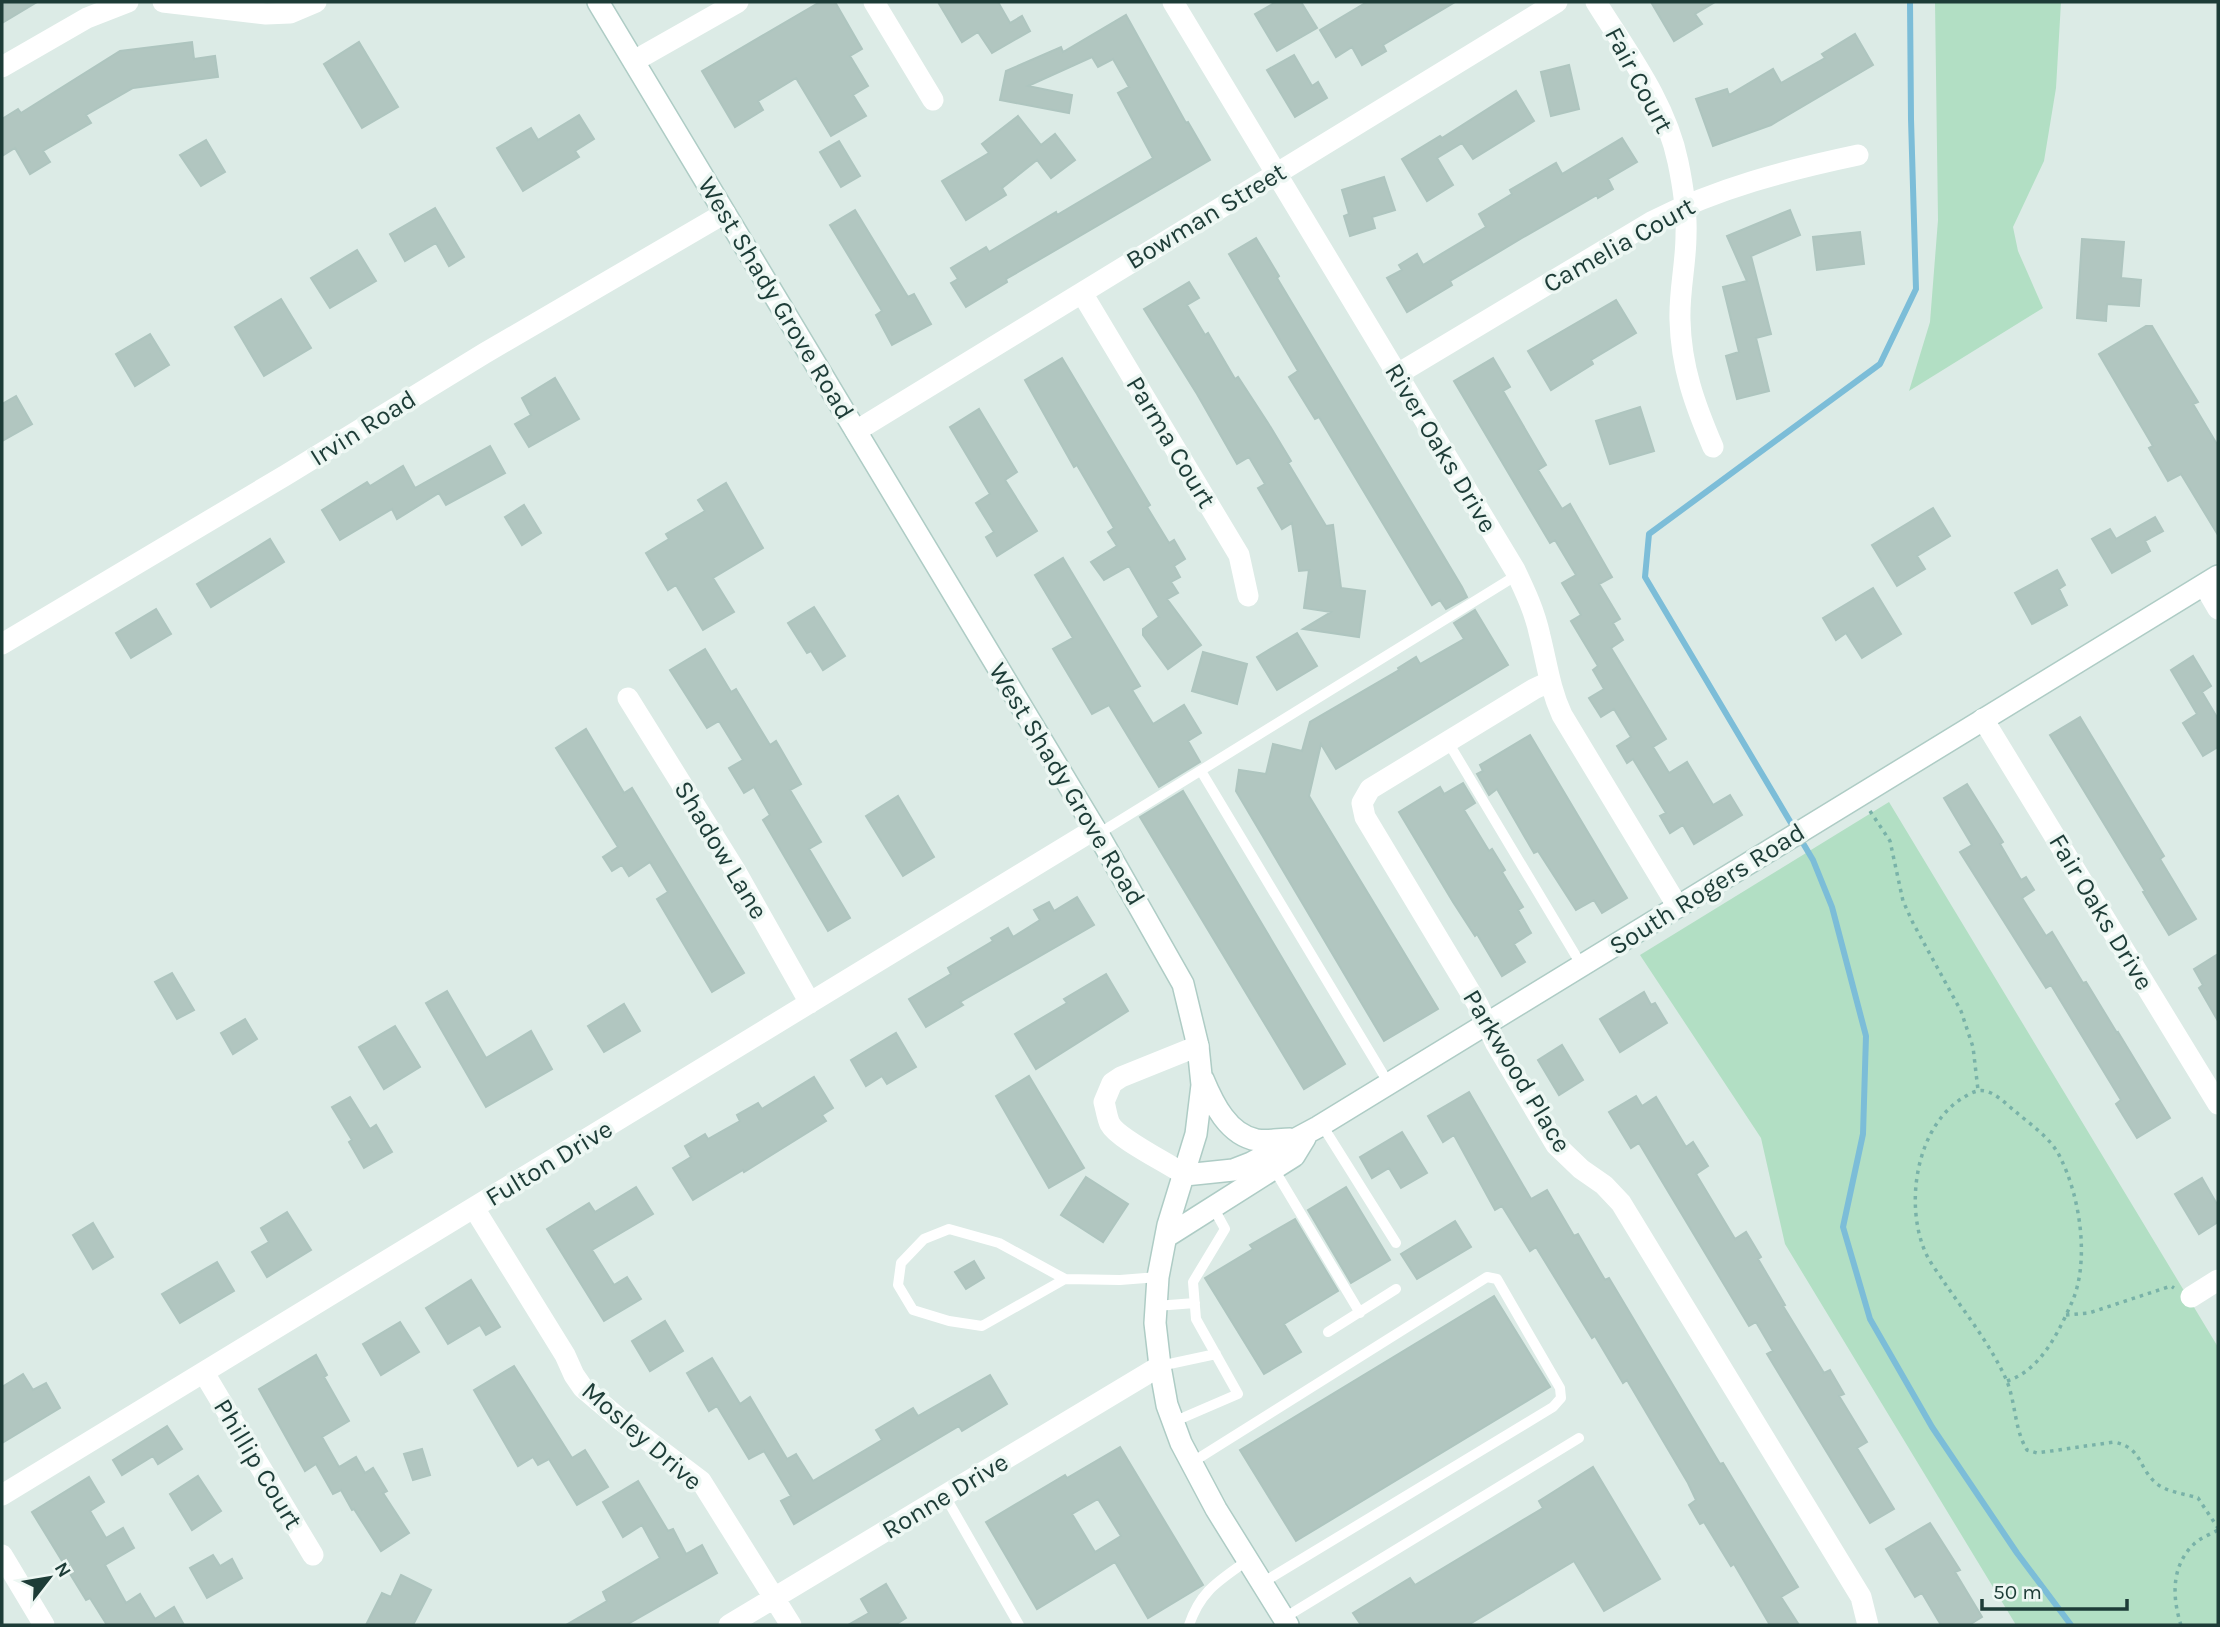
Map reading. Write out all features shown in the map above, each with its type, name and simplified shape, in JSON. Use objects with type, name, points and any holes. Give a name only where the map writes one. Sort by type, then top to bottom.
[{"type":"street","points":[[2,67],[87,18],[128,2]]},
{"type":"street","points":[[163,2],[203,4],[266,14],[290,13],[316,2]]},
{"type":"street","name":"West Shady Grove Road","points":[[598,2],[1096,832],[1183,984],[1192,1012],[1202,1085],[1196,1134],[1166,1237],[1158,1277],[1155,1323],[1160,1366],[1167,1405],[1191,1463],[1286,1623]]},
{"type":"street","points":[[634,61],[738,2]]},
{"type":"street","points":[[874,2],[933,100]]},
{"type":"street","name":"River Oaks Drive","points":[[1173,2],[1517,576],[1531,604],[1549,682],[1562,715],[1678,906]]},
{"type":"street","name":"Bowman Street","points":[[856,431],[1557,2]]},
{"type":"street","name":"Fair Court","points":[[1596,2],[1649,88],[1678,159],[1685,205],[1686,237],[1680,288],[1680,323],[1692,398],[1713,447]]},
{"type":"street","name":"Camelia Court","points":[[1396,375],[1653,221],[1685,205],[1744,183],[1858,155]]},
{"type":"street","name":"Irvin Road","points":[[2,644],[485,353],[725,213]]},
{"type":"street","name":"Parma Court","points":[[1082,293],[1239,555],[1248,596]]},
{"type":"street","points":[[2211,580],[2218,609]]},
{"type":"street","name":"South Rogers Road","points":[[1185,1175],[1233,1170],[1309,1132],[2211,580]]},
{"type":"street","name":"Parkwood Place","points":[[1549,682],[1370,789],[1365,795],[1363,809],[1370,826],[1478,1005],[1486,1024],[1556,1145],[1581,1169],[1605,1185],[1621,1203],[1861,1597],[1868,1625]]},
{"type":"street","name":"Shadow Lane","points":[[628,698],[735,870],[810,1003]]},
{"type":"street","name":"Fair Oaks Drive","points":[[1983,719],[2218,1104]]},
{"type":"street","name":"Fulton Drive","points":[[2,1494],[204,1373],[376,1265],[1096,832]]},
{"type":"street","points":[[1185,1175],[1117,1132],[1111,1126],[1104,1102],[1112,1083],[1121,1077],[1198,1046]]},
{"type":"street","points":[[1201,1073],[1213,1103],[1239,1132],[1256,1140],[1309,1132]]},
{"type":"street","points":[[1166,1237],[1294,1156],[1309,1132]]},
{"type":"street","name":"Mosley Drive","points":[[474,1208],[583,1388],[701,1481],[792,1625]]},
{"type":"street","points":[[2191,1297],[2218,1280]]},
{"type":"street","name":"Ronne Drive","points":[[729,1625],[1160,1366]]},
{"type":"street","name":"Phillip Court","points":[[204,1373],[313,1555]]},
{"type":"street","points":[[2,1555],[44,1625]]},
{"type":"lane","points":[[1096,832],[1517,576]]},
{"type":"lane","points":[[1448,742],[1582,966]]},
{"type":"lane","points":[[1200,771],[1389,1084]]},
{"type":"lane","points":[[1309,1132],[1396,1243]]},
{"type":"lane","points":[[1275,1169],[1360,1312]]},
{"type":"lane","points":[[1173,1422],[1238,1394],[1196,1319],[1193,1282],[1225,1230],[1213,1207]]},
{"type":"lane","points":[[1065,1279],[982,1326],[949,1321],[913,1310],[898,1285],[901,1263],[925,1239],[949,1229],[999,1243],[1065,1279],[1120,1280],[1158,1277]]},
{"type":"lane","points":[[1191,1463],[1487,1277],[1497,1279],[1560,1388],[1561,1398],[1553,1407],[1262,1583]]},
{"type":"lane","points":[[1328,1332],[1396,1289]]},
{"type":"lane","points":[[1156,1306],[1195,1303]]},
{"type":"lane","points":[[1160,1366],[1216,1354]]},
{"type":"lane","points":[[1286,1623],[1579,1438]]},
{"type":"lane","points":[[945,1496],[1019,1625]]},
{"type":"lane","points":[[1189,1625],[1196,1605],[1214,1585],[1248,1560]]},
{"type":"path","points":[[1861,794],[1890,841],[1903,901],[1961,1011],[1973,1047],[1978,1090]]},
{"type":"path","points":[[2007,1381],[2019,1377],[2035,1365],[2066,1315],[2076,1292],[2081,1260],[2079,1227],[2072,1187],[2060,1155],[2040,1132],[2006,1104],[1988,1091],[1978,1090],[1948,1108],[1934,1126],[1923,1153],[1916,1184],[1916,1216],[1924,1249],[2007,1381],[2021,1440],[2027,1450],[2037,1453],[2114,1442],[2127,1445],[2136,1453],[2154,1482],[2162,1488],[2198,1498],[2218,1529],[2196,1542],[2183,1557],[2174,1581],[2174,1603],[2181,1625]]},
{"type":"path","points":[[2066,1315],[2089,1313],[2171,1286],[2191,1297]]},
{"type":"green space","points":[[1935,2],[2061,2],[2056,88],[2044,161],[2013,227],[2018,251],[2043,308],[1909,391],[1930,322],[1938,220]]},
{"type":"green space","points":[[1889,802],[2218,1347],[2218,1625],[2016,1625],[1785,1244],[1761,1138],[1640,955]]},
{"type":"building","points":[[2,2],[37,2],[2,23]]},
{"type":"building","points":[[820,2],[835,2],[862,49],[850,56],[868,86],[853,95],[866,116],[831,136],[796,78],[758,101],[763,110],[735,127],[702,71]]},
{"type":"building","points":[[938,2],[998,2],[1010,23],[1022,16],[1030,31],[992,53],[978,32],[962,42]]},
{"type":"building","points":[[1276,2],[1301,2],[1317,28],[1277,51],[1255,14]]},
{"type":"building","points":[[1367,2],[1455,2],[1383,45],[1386,51],[1362,65],[1352,47],[1336,57],[1320,30]]},
{"type":"building","points":[[1651,2],[1715,2],[1695,14],[1702,24],[1674,41]]},
{"type":"building","points":[[1126,15],[1186,123],[1188,122],[1210,160],[1006,279],[1007,282],[966,307],[951,283],[958,279],[951,268],[986,247],[989,252],[1056,212],[1057,215],[1153,158],[1118,93],[1129,87],[1113,59],[1098,67],[1092,57],[1028,86],[1072,95],[1069,113],[1000,100],[1006,71],[1061,47],[1063,52]]},
{"type":"building","points":[[1855,34],[1873,65],[1771,125],[1713,146],[1696,99],[1727,89],[1729,95],[1773,69],[1781,83],[1825,58],[1822,54]]},
{"type":"building","points":[[192,42],[194,59],[215,56],[218,77],[133,88],[86,115],[91,123],[43,151],[50,162],[30,174],[15,148],[2,156],[2,119],[18,109],[21,113],[120,51]]},
{"type":"building","points":[[359,42],[398,107],[362,128],[324,64]]},
{"type":"building","points":[[1294,55],[1312,86],[1318,82],[1327,98],[1295,117],[1267,70]]},
{"type":"building","points":[[1569,65],[1579,109],[1551,116],[1541,72]]},
{"type":"building","points":[[1516,91],[1534,121],[1473,159],[1462,143],[1437,158],[1453,185],[1427,201],[1402,159],[1440,136],[1442,138]]},
{"type":"building","points":[[579,115],[594,139],[575,151],[579,157],[523,191],[497,148],[531,128],[538,140]]},
{"type":"building","points":[[1018,116],[1041,145],[1055,134],[1075,160],[1051,178],[1037,160],[1002,188],[1006,195],[966,220],[942,181],[989,153],[982,144]]},
{"type":"building","points":[[1622,138],[1637,162],[1608,179],[1613,189],[1598,198],[1597,195],[1522,238],[1450,281],[1452,285],[1407,312],[1387,278],[1402,270],[1399,265],[1417,254],[1423,265],[1486,227],[1479,214],[1512,194],[1510,190],[1556,163],[1562,174]]},
{"type":"building","points":[[206,140],[225,172],[201,186],[180,155]]},
{"type":"building","points":[[839,141],[860,176],[841,187],[820,152]]},
{"type":"building","points":[[1384,177],[1395,210],[1372,217],[1375,228],[1350,236],[1344,216],[1349,214],[1342,190]]},
{"type":"building","points":[[435,208],[464,257],[449,266],[436,243],[405,261],[390,234]]},
{"type":"building","points":[[855,210],[908,297],[914,294],[931,324],[892,345],[876,315],[882,311],[830,225]]},
{"type":"building","points":[[1790,210],[1800,235],[1751,256],[1771,334],[1756,338],[1769,391],[1737,399],[1726,356],[1739,352],[1723,287],[1747,281],[1727,236]]},
{"type":"building","points":[[1860,232],[1864,264],[1817,270],[1813,237]]},
{"type":"building","points":[[1256,238],[1279,276],[1277,278],[1462,587],[1467,597],[1446,609],[1440,600],[1432,605],[1319,417],[1315,419],[1289,377],[1298,371],[1229,254]]},
{"type":"building","points":[[2082,239],[2124,242],[2121,278],[2141,280],[2139,306],[2107,304],[2106,321],[2077,318]]},
{"type":"building","points":[[357,250],[376,281],[330,308],[311,278]]},
{"type":"building","points":[[1189,282],[1199,298],[1187,305],[1205,335],[1208,333],[1235,379],[1238,377],[1268,423],[1291,461],[1288,463],[1326,526],[1333,525],[1341,588],[1365,591],[1359,637],[1303,629],[1331,612],[1304,608],[1309,570],[1299,571],[1292,523],[1282,529],[1258,488],[1265,484],[1249,457],[1237,464],[1144,309]]},
{"type":"building","points":[[281,299],[311,348],[264,376],[235,327]]},
{"type":"building","points":[[1616,300],[1636,333],[1591,360],[1593,364],[1551,390],[1528,351]]},
{"type":"building","points":[[2146,326],[2152,326],[2198,402],[2193,404],[2218,446],[2218,535],[2181,474],[2168,481],[2149,448],[2153,446],[2099,354]]},
{"type":"building","points":[[150,334],[169,365],[135,386],[116,354]]},
{"type":"building","points":[[1062,358],[1150,505],[1147,507],[1169,543],[1174,540],[1185,559],[1174,566],[1180,577],[1171,582],[1178,593],[1167,599],[1201,645],[1168,669],[1143,635],[1143,629],[1159,617],[1129,566],[1104,580],[1091,562],[1117,546],[1108,532],[1114,528],[1077,465],[1074,467],[1025,380]]},
{"type":"building","points":[[1493,358],[1510,387],[1503,391],[1546,465],[1538,470],[1562,509],[1570,504],[1612,577],[1599,584],[1620,619],[1613,623],[1623,640],[1611,648],[1666,739],[1653,747],[1669,773],[1687,762],[1713,805],[1730,795],[1742,815],[1694,844],[1683,825],[1670,833],[1660,816],[1666,813],[1633,759],[1627,763],[1617,746],[1631,737],[1614,709],[1601,717],[1589,698],[1604,689],[1593,670],[1598,666],[1571,621],[1581,615],[1562,583],[1576,575],[1555,540],[1550,543],[1454,381]]},
{"type":"building","points":[[555,378],[579,419],[529,447],[515,424],[531,415],[522,398]]},
{"type":"building","points":[[16,396],[32,424],[2,441],[2,404]]},
{"type":"building","points":[[1640,407],[1654,451],[1610,464],[1596,421]]},
{"type":"building","points":[[979,409],[1017,472],[1005,480],[1037,531],[997,556],[986,537],[994,532],[976,503],[990,494],[950,427]]},
{"type":"building","points":[[490,446],[505,473],[446,505],[439,493],[397,519],[392,509],[340,540],[322,510],[367,482],[370,486],[403,466],[415,488]]},
{"type":"building","points":[[726,483],[763,548],[713,578],[734,612],[703,630],[676,585],[668,590],[646,553],[669,539],[666,534],[705,511],[698,500]]},
{"type":"building","points":[[524,505],[541,533],[522,545],[505,517]]},
{"type":"building","points":[[1933,508],[1950,536],[1917,556],[1925,569],[1897,586],[1872,545]]},
{"type":"building","points":[[2155,517],[2163,531],[2145,541],[2150,551],[2112,573],[2092,539],[2110,529],[2116,539]]},
{"type":"building","points":[[270,539],[284,562],[211,607],[197,584]]},
{"type":"building","points":[[1063,558],[1140,686],[1132,690],[1153,724],[1184,705],[1201,733],[1188,741],[1200,762],[1159,787],[1109,705],[1092,714],[1053,649],[1073,638],[1035,575]]},
{"type":"building","points":[[2057,570],[2065,585],[2059,589],[2067,605],[2032,624],[2015,593]]},
{"type":"building","points":[[1873,588],[1901,634],[1862,658],[1846,633],[1836,640],[1823,618]]},
{"type":"building","points":[[814,607],[845,656],[823,670],[811,651],[807,653],[788,623]]},
{"type":"building","points":[[156,609],[171,634],[131,658],[116,633]]},
{"type":"building","points":[[1475,610],[1508,665],[1336,769],[1321,744],[1309,796],[1438,1009],[1384,1041],[1236,791],[1239,770],[1266,774],[1273,744],[1302,751],[1310,722],[1399,670],[1398,668],[1416,657],[1420,664],[1464,639],[1454,623]]},
{"type":"building","points":[[1297,633],[1317,666],[1277,690],[1257,657]]},
{"type":"building","points":[[705,649],[731,692],[736,689],[770,745],[776,741],[801,784],[790,790],[821,842],[809,849],[850,918],[828,931],[763,820],[770,815],[754,787],[744,793],[729,768],[743,760],[719,721],[707,728],[670,670]]},
{"type":"building","points":[[1203,652],[1247,664],[1237,704],[1192,691]]},
{"type":"building","points":[[2193,656],[2211,686],[2202,692],[2218,719],[2218,747],[2203,756],[2183,723],[2197,714],[2171,670]]},
{"type":"building","points":[[2080,717],[2164,856],[2160,859],[2196,919],[2169,935],[2050,735]]},
{"type":"building","points":[[586,729],[624,793],[632,788],[744,973],[712,992],[657,899],[668,892],[650,862],[629,876],[622,865],[612,871],[603,857],[618,847],[556,748]]},
{"type":"building","points":[[1530,735],[1627,898],[1602,913],[1594,900],[1576,910],[1538,851],[1534,853],[1497,789],[1489,795],[1477,774],[1483,771],[1480,765]]},
{"type":"building","points":[[1463,783],[1475,803],[1464,810],[1489,851],[1492,849],[1505,870],[1502,872],[1523,907],[1518,910],[1531,933],[1514,944],[1525,962],[1502,976],[1477,934],[1475,936],[1453,902],[1399,812],[1440,787],[1444,794]]},
{"type":"building","points":[[1967,784],[2003,842],[2000,844],[2021,880],[2026,877],[2034,890],[2022,898],[2046,936],[2052,932],[2083,983],[2086,982],[2170,1118],[2137,1138],[2116,1104],[2121,1100],[2051,985],[2046,988],[1960,852],[1972,845],[1944,798]]},
{"type":"building","points":[[1183,791],[1345,1064],[1304,1089],[1140,817]]},
{"type":"building","points":[[898,796],[934,857],[903,876],[866,816]]},
{"type":"building","points":[[1077,897],[1094,925],[960,1002],[963,1005],[926,1027],[909,999],[951,974],[948,968],[993,941],[991,938],[1008,928],[1013,937],[1040,920],[1034,910],[1049,902],[1054,911]]},
{"type":"building","points":[[2218,954],[2218,1021],[2199,988],[2203,985],[2194,969]]},
{"type":"building","points":[[172,973],[194,1010],[177,1019],[155,982]]},
{"type":"building","points":[[1106,974],[1128,1011],[1036,1069],[1015,1034],[1067,1003],[1064,999]]},
{"type":"building","points":[[447,991],[486,1058],[531,1031],[552,1069],[486,1107],[426,1003]]},
{"type":"building","points":[[1644,992],[1651,1005],[1655,1003],[1667,1023],[1620,1052],[1600,1019]]},
{"type":"building","points":[[624,1004],[640,1031],[604,1052],[588,1026]]},
{"type":"building","points":[[245,1019],[257,1039],[233,1054],[221,1033]]},
{"type":"building","points":[[395,1026],[420,1067],[384,1089],[359,1047]]},
{"type":"building","points":[[896,1033],[916,1067],[887,1084],[882,1076],[866,1086],[851,1060]]},
{"type":"building","points":[[1562,1045],[1583,1080],[1559,1095],[1538,1060]]},
{"type":"building","points":[[1029,1076],[1084,1168],[1049,1188],[996,1096]]},
{"type":"building","points":[[814,1077],[833,1108],[822,1115],[826,1121],[693,1200],[673,1168],[691,1157],[685,1146],[705,1134],[708,1139],[740,1121],[737,1115],[758,1103],[762,1109]]},
{"type":"building","points":[[1469,1092],[1531,1199],[1547,1190],[1574,1236],[1578,1234],[1605,1280],[1609,1278],[1720,1464],[1723,1463],[1798,1587],[1781,1597],[1799,1625],[1770,1625],[1734,1564],[1731,1566],[1704,1522],[1700,1524],[1689,1505],[1696,1500],[1688,1483],[1627,1380],[1623,1383],[1595,1336],[1592,1338],[1536,1247],[1530,1251],[1502,1206],[1495,1210],[1454,1135],[1443,1142],[1428,1116]]},
{"type":"building","points":[[1636,1096],[1642,1106],[1656,1097],[1686,1147],[1693,1142],[1708,1166],[1696,1174],[1735,1239],[1746,1232],[1761,1257],[1758,1259],[1785,1305],[1783,1306],[1824,1373],[1830,1370],[1844,1394],[1839,1396],[1867,1442],[1857,1448],[1894,1509],[1870,1523],[1767,1354],[1773,1351],[1756,1322],[1749,1326],[1639,1143],[1631,1148],[1609,1112]]},
{"type":"building","points":[[350,1097],[370,1129],[376,1125],[392,1152],[364,1168],[349,1142],[352,1140],[332,1107]]},
{"type":"building","points":[[1402,1132],[1427,1173],[1401,1188],[1389,1168],[1372,1178],[1360,1157]]},
{"type":"building","points":[[1086,1177],[1128,1204],[1103,1242],[1061,1215]]},
{"type":"building","points":[[2202,1178],[2218,1206],[2218,1222],[2199,1234],[2175,1194]]},
{"type":"building","points":[[636,1187],[653,1214],[592,1250],[614,1285],[627,1277],[641,1299],[604,1321],[547,1229],[589,1203],[595,1212]]},
{"type":"building","points":[[1346,1187],[1390,1260],[1351,1283],[1308,1210]]},
{"type":"building","points":[[287,1212],[311,1250],[267,1277],[252,1252],[269,1242],[261,1228]]},
{"type":"building","points":[[1295,1219],[1338,1291],[1284,1324],[1301,1352],[1264,1374],[1205,1278],[1253,1249],[1250,1245]]},
{"type":"building","points":[[1455,1221],[1471,1247],[1417,1279],[1401,1254]]},
{"type":"building","points":[[93,1223],[113,1257],[93,1269],[73,1235]]},
{"type":"building","points":[[974,1261],[984,1278],[966,1289],[955,1272]]},
{"type":"building","points":[[217,1262],[234,1291],[180,1323],[162,1294]]},
{"type":"building","points":[[471,1280],[500,1327],[486,1335],[480,1325],[448,1344],[426,1308]]},
{"type":"building","points":[[1494,1296],[1550,1387],[1296,1541],[1240,1450]]},
{"type":"building","points":[[665,1321],[683,1351],[650,1371],[632,1341]]},
{"type":"building","points":[[400,1322],[419,1352],[381,1375],[363,1344]]},
{"type":"building","points":[[316,1355],[327,1375],[324,1377],[349,1421],[322,1437],[339,1467],[356,1457],[365,1473],[373,1468],[387,1491],[383,1493],[409,1533],[381,1551],[341,1490],[333,1494],[316,1464],[305,1471],[259,1389]]},
{"type":"building","points":[[712,1358],[740,1404],[750,1397],[787,1459],[796,1454],[813,1481],[882,1440],[876,1430],[913,1408],[918,1416],[990,1375],[1007,1404],[962,1431],[959,1426],[794,1524],[781,1501],[791,1496],[764,1451],[749,1459],[717,1406],[709,1411],[687,1373]]},
{"type":"building","points":[[514,1366],[572,1458],[585,1450],[608,1487],[577,1505],[549,1459],[538,1465],[533,1457],[518,1466],[474,1390]]},
{"type":"building","points":[[23,1374],[33,1390],[46,1383],[60,1408],[2,1443],[2,1387]]},
{"type":"building","points":[[167,1426],[182,1449],[158,1464],[153,1456],[122,1475],[113,1460]]},
{"type":"building","points":[[1120,1447],[1203,1585],[1148,1618],[1115,1562],[1037,1609],[986,1522],[1065,1475],[1067,1478]],"holes":[[[1098,1499],[1121,1536],[1095,1552],[1072,1514]]]},
{"type":"building","points":[[422,1449],[430,1475],[413,1480],[404,1454]]},
{"type":"building","points":[[1593,1467],[1660,1579],[1604,1611],[1574,1561],[1468,1625],[1361,1625],[1353,1613],[1410,1578],[1415,1585],[1543,1508],[1539,1501]]},
{"type":"building","points":[[198,1476],[221,1511],[192,1530],[170,1494]]},
{"type":"building","points":[[89,1477],[104,1502],[90,1511],[106,1538],[123,1528],[134,1548],[105,1565],[126,1603],[140,1594],[155,1619],[174,1607],[184,1625],[107,1625],[90,1598],[86,1600],[32,1512]]},
{"type":"building","points":[[638,1481],[668,1531],[673,1529],[686,1554],[702,1545],[717,1573],[626,1625],[566,1625],[607,1601],[603,1592],[660,1558],[642,1525],[623,1537],[603,1502]]},
{"type":"building","points":[[1930,1523],[1960,1570],[1955,1572],[1982,1617],[1969,1625],[1941,1625],[1922,1593],[1915,1597],[1886,1549]]},
{"type":"building","points":[[213,1555],[220,1566],[232,1559],[242,1578],[207,1598],[190,1568]]},
{"type":"building","points":[[401,1575],[431,1590],[413,1625],[366,1625],[382,1593],[391,1597]]},
{"type":"building","points":[[886,1584],[906,1618],[895,1625],[848,1625],[869,1613],[861,1599]]},
{"type":"waterway","points":[[1910,2],[1916,289],[1880,364],[1649,534],[1645,577],[1813,860],[1832,907],[1866,1036],[1863,1134],[1843,1227],[1870,1319],[1932,1427],[2017,1553],[2071,1625]]}]
